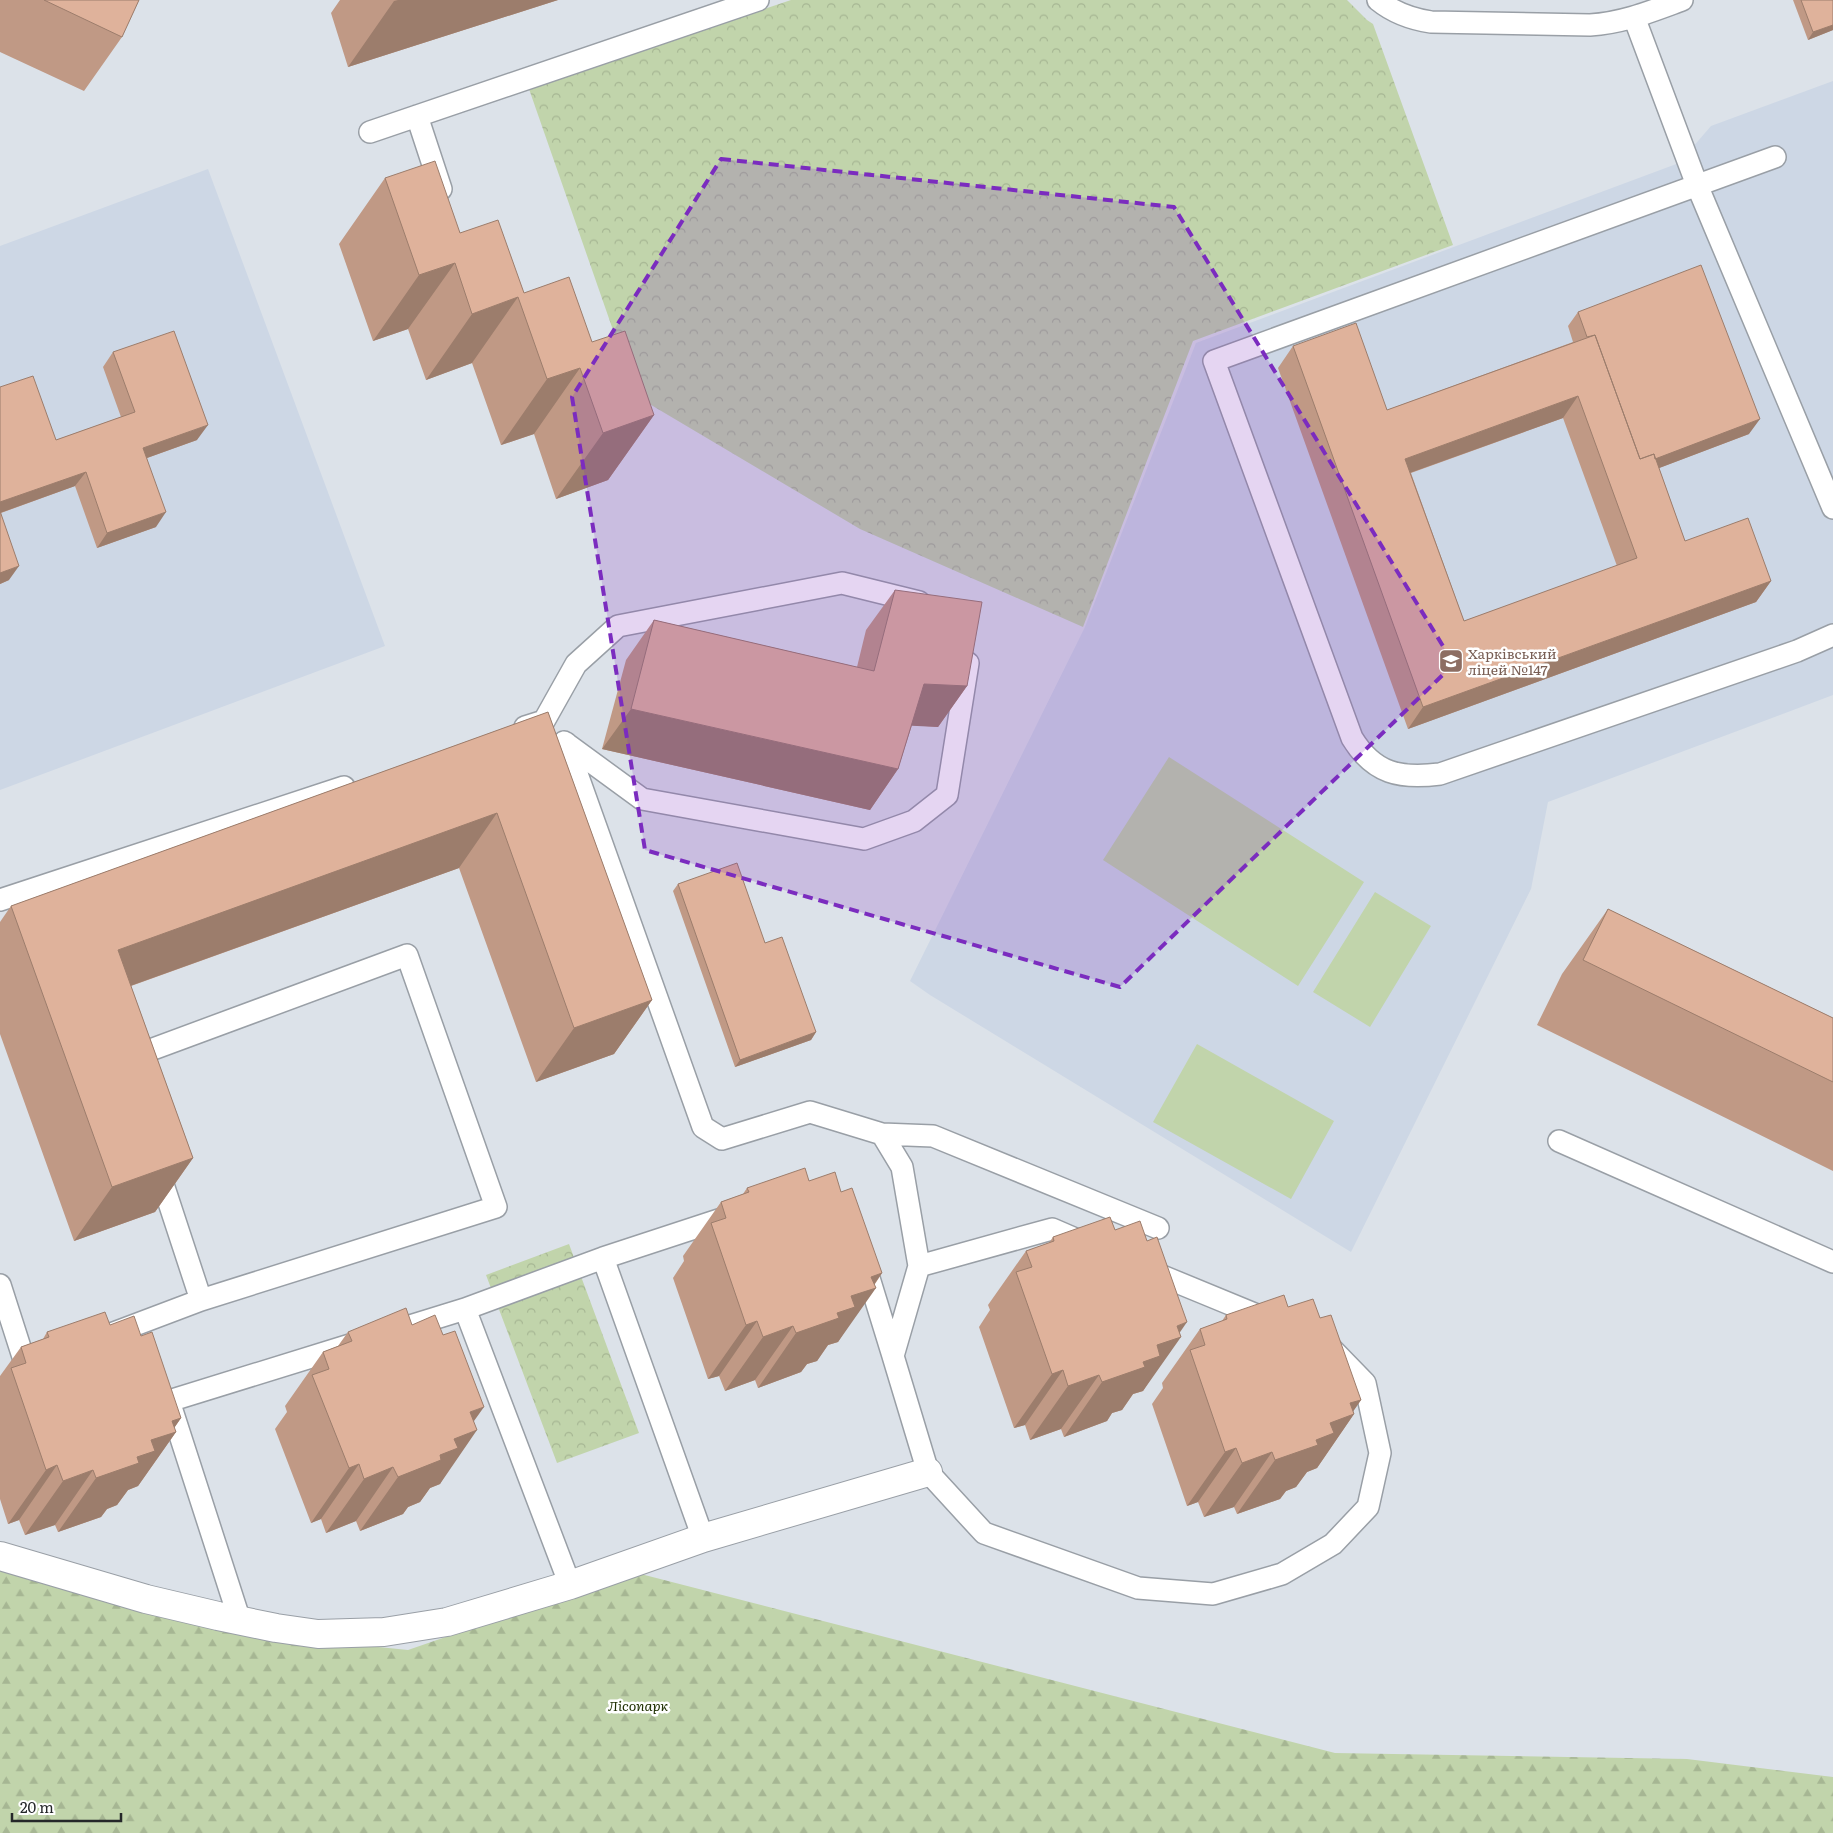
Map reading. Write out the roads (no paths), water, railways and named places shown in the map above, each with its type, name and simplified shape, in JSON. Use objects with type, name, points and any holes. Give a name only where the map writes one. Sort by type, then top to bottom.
[{"type":"street","points":[[0,1556],[146,1599],[240,1621],[318,1634],[384,1632],[447,1622],[570,1585],[703,1538],[928,1472]]},
{"type":"lane","points":[[370,132],[758,0]]},
{"type":"lane","points":[[1378,0],[1403,16],[1431,22],[1590,25],[1604,24],[1634,17],[1682,0]]},
{"type":"lane","points":[[1634,17],[1697,185],[1833,508]]},
{"type":"lane","points":[[416,116],[446,206]]},
{"type":"lane","points":[[1775,157],[1214,361],[1352,738],[1361,753],[1374,764],[1388,772],[1404,776],[1440,774],[1788,654],[1833,635]]},
{"type":"lane","points":[[506,733],[544,721],[576,664],[618,626],[842,584],[942,608]]},
{"type":"lane","points":[[544,721],[566,743],[642,799],[864,839],[914,821],[947,795],[971,648]]},
{"type":"lane","points":[[566,743],[704,1127],[722,1139],[810,1112],[882,1134],[933,1136],[1158,1228]]},
{"type":"lane","points":[[0,900],[366,780]]},
{"type":"lane","points":[[90,1342],[201,1300],[496,1207],[407,955],[123,1060],[129,1079]]},
{"type":"lane","points":[[882,1134],[902,1167],[919,1266],[893,1356]]},
{"type":"lane","points":[[1559,1141],[1833,1262]]},
{"type":"lane","points":[[153,1152],[201,1300]]},
{"type":"lane","points":[[240,1621],[169,1401],[465,1309],[603,1258],[745,1211]]},
{"type":"lane","points":[[919,1266],[1052,1230],[1282,1326]]},
{"type":"lane","points":[[859,1246],[928,1472],[984,1533],[1138,1588],[1213,1594],[1282,1574],[1333,1544],[1368,1506],[1380,1453],[1365,1383],[1328,1345],[1310,1338]]},
{"type":"lane","points":[[603,1258],[703,1538]]},
{"type":"lane","points":[[0,1285],[26,1364],[53,1354]]},
{"type":"lane","points":[[465,1309],[570,1585]]},
{"type":"place","name":"Харківський ліцей №147","points":[[1451,661]]},
{"type":"park label","name":"Лісопарк","points":[[638,1705]]}]
